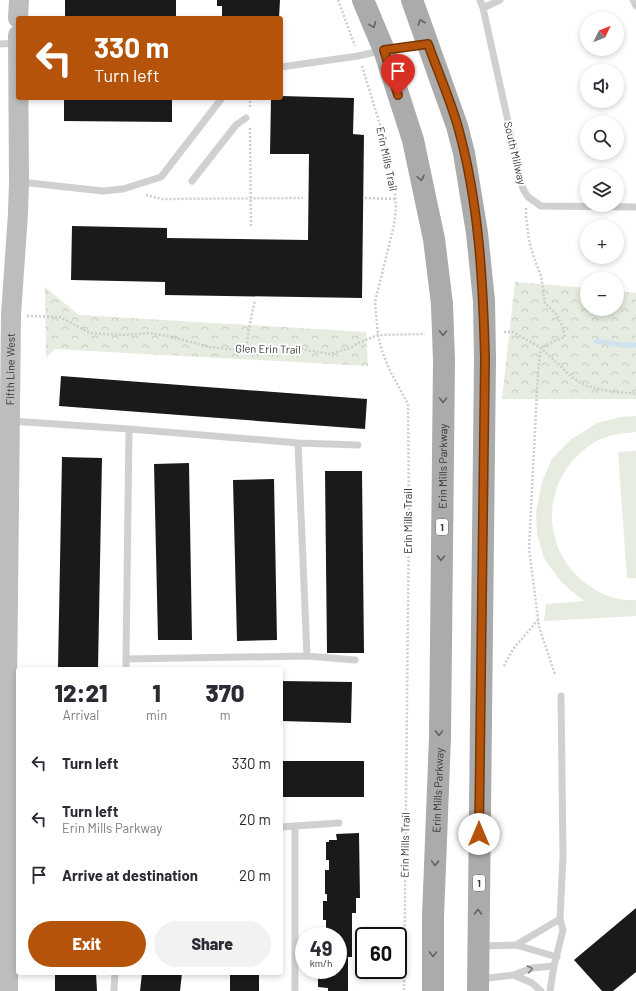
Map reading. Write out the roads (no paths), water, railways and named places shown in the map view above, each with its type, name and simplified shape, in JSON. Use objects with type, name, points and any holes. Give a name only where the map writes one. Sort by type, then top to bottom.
[{"type":"main road","name":"Erin Mills Parkway","points":[[363,0],[384,50],[413,140],[434,239],[442,304],[444,361],[440,737],[433,917],[433,991]]},
{"type":"main road","name":"1","points":[[412,0],[458,126],[477,233],[484,302],[485,358],[478,985]]},
{"type":"street","points":[[18,16],[19,0]]},
{"type":"street","name":"Fifth Line West","points":[[8,991],[5,420],[18,213],[18,100]]},
{"type":"lane","name":"South Millway","points":[[480,0],[523,189],[528,197],[541,206],[636,207]]},
{"type":"lane","points":[[483,8],[500,0]]},
{"type":"lane","points":[[633,0],[636,6]]},
{"type":"lane","points":[[0,44],[16,43]]},
{"type":"lane","points":[[283,67],[428,44]]},
{"type":"lane","points":[[19,182],[103,191],[123,189],[161,177],[220,100]]},
{"type":"lane","points":[[192,181],[236,125],[249,117]]},
{"type":"lane","points":[[5,420],[298,443],[358,445]]},
{"type":"lane","points":[[126,667],[129,429]]},
{"type":"lane","points":[[298,443],[307,656]]},
{"type":"lane","points":[[126,659],[307,656],[355,660]]},
{"type":"lane","points":[[550,991],[554,966],[563,930],[560,919],[563,856],[562,696]]},
{"type":"lane","points":[[283,827],[338,823]]},
{"type":"lane","points":[[295,826],[295,991]]},
{"type":"lane","points":[[516,945],[560,919]]},
{"type":"lane","points":[[478,946],[516,945],[557,957]]},
{"type":"lane","points":[[478,985],[532,968],[554,966]]},
{"type":"lane","points":[[514,974],[525,979],[541,991]]},
{"type":"lane","points":[[114,991],[115,975]]},
{"type":"waterway","points":[[596,341],[621,345],[636,345]]}]
